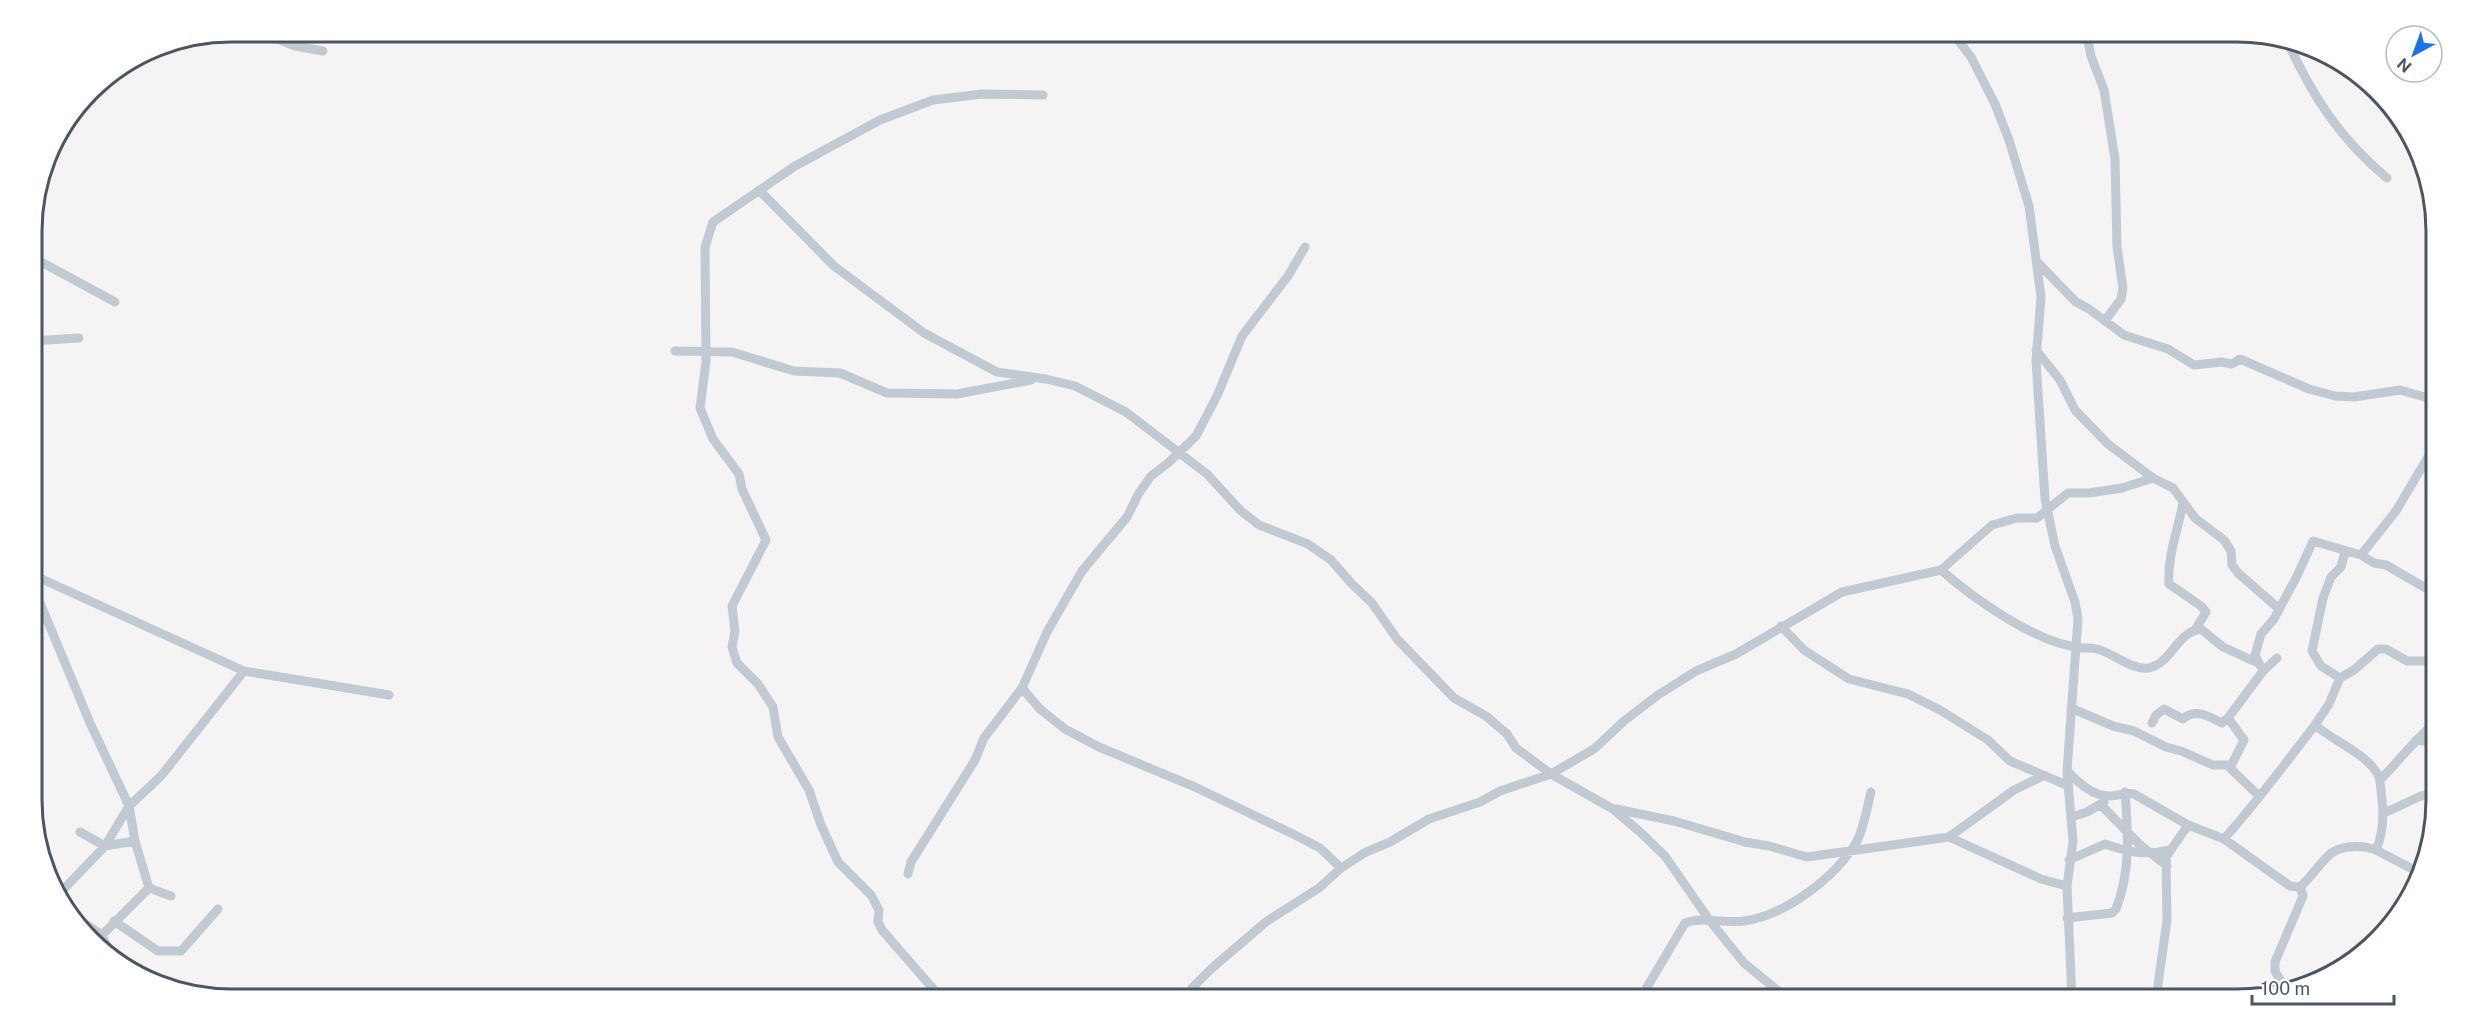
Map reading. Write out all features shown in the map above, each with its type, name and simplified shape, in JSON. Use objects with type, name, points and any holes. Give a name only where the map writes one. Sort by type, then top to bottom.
[{"type":"street","points":[[285,42],[323,51]]},
{"type":"street","points":[[1959,42],[1980,73],[2003,124],[2029,206],[2038,263],[2041,297],[2036,350],[2047,510],[2055,546],[2075,602],[2078,619],[2067,771],[2073,840],[2067,886],[2071,989]]},
{"type":"street","points":[[2088,42],[2104,90],[2115,159],[2117,247],[2123,288],[2121,298],[2105,321]]},
{"type":"street","points":[[2291,50],[2303,77],[2327,114],[2360,156],[2387,178]]},
{"type":"street","points":[[933,989],[882,930],[879,910],[871,895],[838,862],[821,825],[809,790],[777,737],[773,707],[758,684],[737,663],[732,647],[735,631],[732,606],[766,540],[742,489],[739,474],[713,439],[700,408],[706,351],[705,247],[713,222],[795,166],[880,120],[933,100],[982,93],[1043,95]]},
{"type":"street","points":[[759,190],[834,266],[924,333],[997,372],[1075,386],[1126,412],[1207,474],[1241,511],[1259,525],[1308,544],[1331,560],[1372,603],[1397,639],[1454,698],[1486,716],[1507,734],[1516,748],[1551,774],[1613,809],[1665,856],[1710,921],[1744,963],[1777,989]]},
{"type":"street","points":[[908,874],[911,862],[975,760],[984,738],[1022,688],[1047,632],[1082,571],[1127,517],[1144,485],[1196,436],[1223,384],[1234,352],[1250,323],[1288,276],[1305,248]]},
{"type":"street","points":[[42,262],[115,302]]},
{"type":"street","points":[[2038,263],[2076,302],[2124,335],[2168,349],[2194,365],[2222,362],[2232,364],[2240,359],[2309,389],[2335,396],[2354,397],[2400,390],[2426,397]]},
{"type":"street","points":[[42,340],[78,338]]},
{"type":"street","points":[[2036,350],[2060,380],[2075,410],[2108,444],[2153,478],[2173,488],[2195,518],[2224,540],[2231,551],[2232,565],[2238,573],[2278,608]]},
{"type":"street","points":[[675,351],[732,352],[794,372],[840,373],[887,393],[957,394],[1039,378]]},
{"type":"street","points":[[2361,555],[2396,511],[2426,462]]},
{"type":"street","points":[[1191,989],[1236,946],[1267,921],[1319,888],[1341,868],[1429,819],[1551,774],[1594,748],[1658,695],[1696,671],[1736,654],[1842,592],[1941,570],[1992,525],[2017,518],[2037,518],[2068,493],[2089,493],[2122,488],[2153,478]]},
{"type":"street","points":[[2183,503],[2178,532],[2172,546],[2168,574],[2169,584],[2206,612],[2195,630]]},
{"type":"street","points":[[2260,667],[2255,655],[2259,639],[2297,576],[2313,541],[2361,555],[2373,563],[2386,565],[2426,588]]},
{"type":"street","points":[[2340,678],[2321,666],[2312,651],[2323,598],[2331,577],[2341,567],[2345,552]]},
{"type":"street","points":[[1941,570],[1989,606],[2026,628],[2076,648],[2084,646],[2097,649],[2140,668],[2150,668],[2161,663],[2183,636],[2201,629],[2223,647],[2260,667]]},
{"type":"street","points":[[42,579],[244,671],[389,695]]},
{"type":"street","points":[[42,608],[90,723],[129,806],[135,841],[149,888]]},
{"type":"street","points":[[1781,626],[1804,650],[1849,679],[1908,694],[1940,710],[1988,740],[2010,761],[2069,786]]},
{"type":"street","points":[[2224,838],[2254,805],[2315,725],[2329,704],[2340,678],[2381,648],[2407,661],[2426,661]]},
{"type":"street","points":[[2152,723],[2156,715],[2164,709],[2183,719],[2195,713],[2201,713],[2222,723],[2228,718],[2260,667],[2277,658]]},
{"type":"street","points":[[64,889],[105,846],[129,806],[161,776],[244,671]]},
{"type":"street","points":[[1022,688],[1040,709],[1065,729],[1099,747],[1271,823],[1320,848],[1341,868]]},
{"type":"street","points":[[2071,708],[2113,726],[2134,731],[2166,747],[2213,765],[2230,765]]},
{"type":"street","points":[[2228,718],[2244,740],[2230,768],[2259,796]]},
{"type":"street","points":[[2315,725],[2329,738],[2361,757],[2375,770],[2380,780],[2384,813],[2381,839],[2376,850]]},
{"type":"street","points":[[2380,780],[2426,731]]},
{"type":"street","points":[[2416,740],[2426,742]]},
{"type":"street","points":[[2067,771],[2083,787],[2107,796],[2114,796]]},
{"type":"street","points":[[1613,809],[1674,821],[1745,842],[1808,857],[1851,849],[1949,837],[2014,790],[2043,776]]},
{"type":"street","points":[[1646,989],[1685,923],[1694,920],[1743,921],[1764,916],[1817,888],[1858,839],[1871,792]]},
{"type":"street","points":[[2072,817],[2125,792],[2142,797],[2188,825],[2224,838],[2290,886],[2300,887]]},
{"type":"street","points":[[2067,918],[2112,913],[2116,909],[2127,872],[2125,792]]},
{"type":"street","points":[[2384,813],[2426,795]]},
{"type":"street","points":[[2101,805],[2126,832],[2167,866]]},
{"type":"street","points":[[2157,989],[2166,920],[2166,857],[2188,825]]},
{"type":"street","points":[[80,832],[105,846],[135,841]]},
{"type":"street","points":[[1949,837],[2041,879],[2067,886]]},
{"type":"street","points":[[2069,860],[2104,844],[2128,852],[2153,854],[2170,850]]},
{"type":"street","points":[[2300,887],[2335,851],[2354,847],[2369,847],[2413,869]]},
{"type":"street","points":[[2282,983],[2275,971],[2275,962],[2303,896],[2300,887]]},
{"type":"street","points":[[149,888],[171,896]]},
{"type":"street","points":[[102,935],[149,888]]},
{"type":"street","points":[[114,921],[158,951],[181,951],[218,909]]},
{"type":"street","points":[[95,931],[102,935],[104,940]]}]
